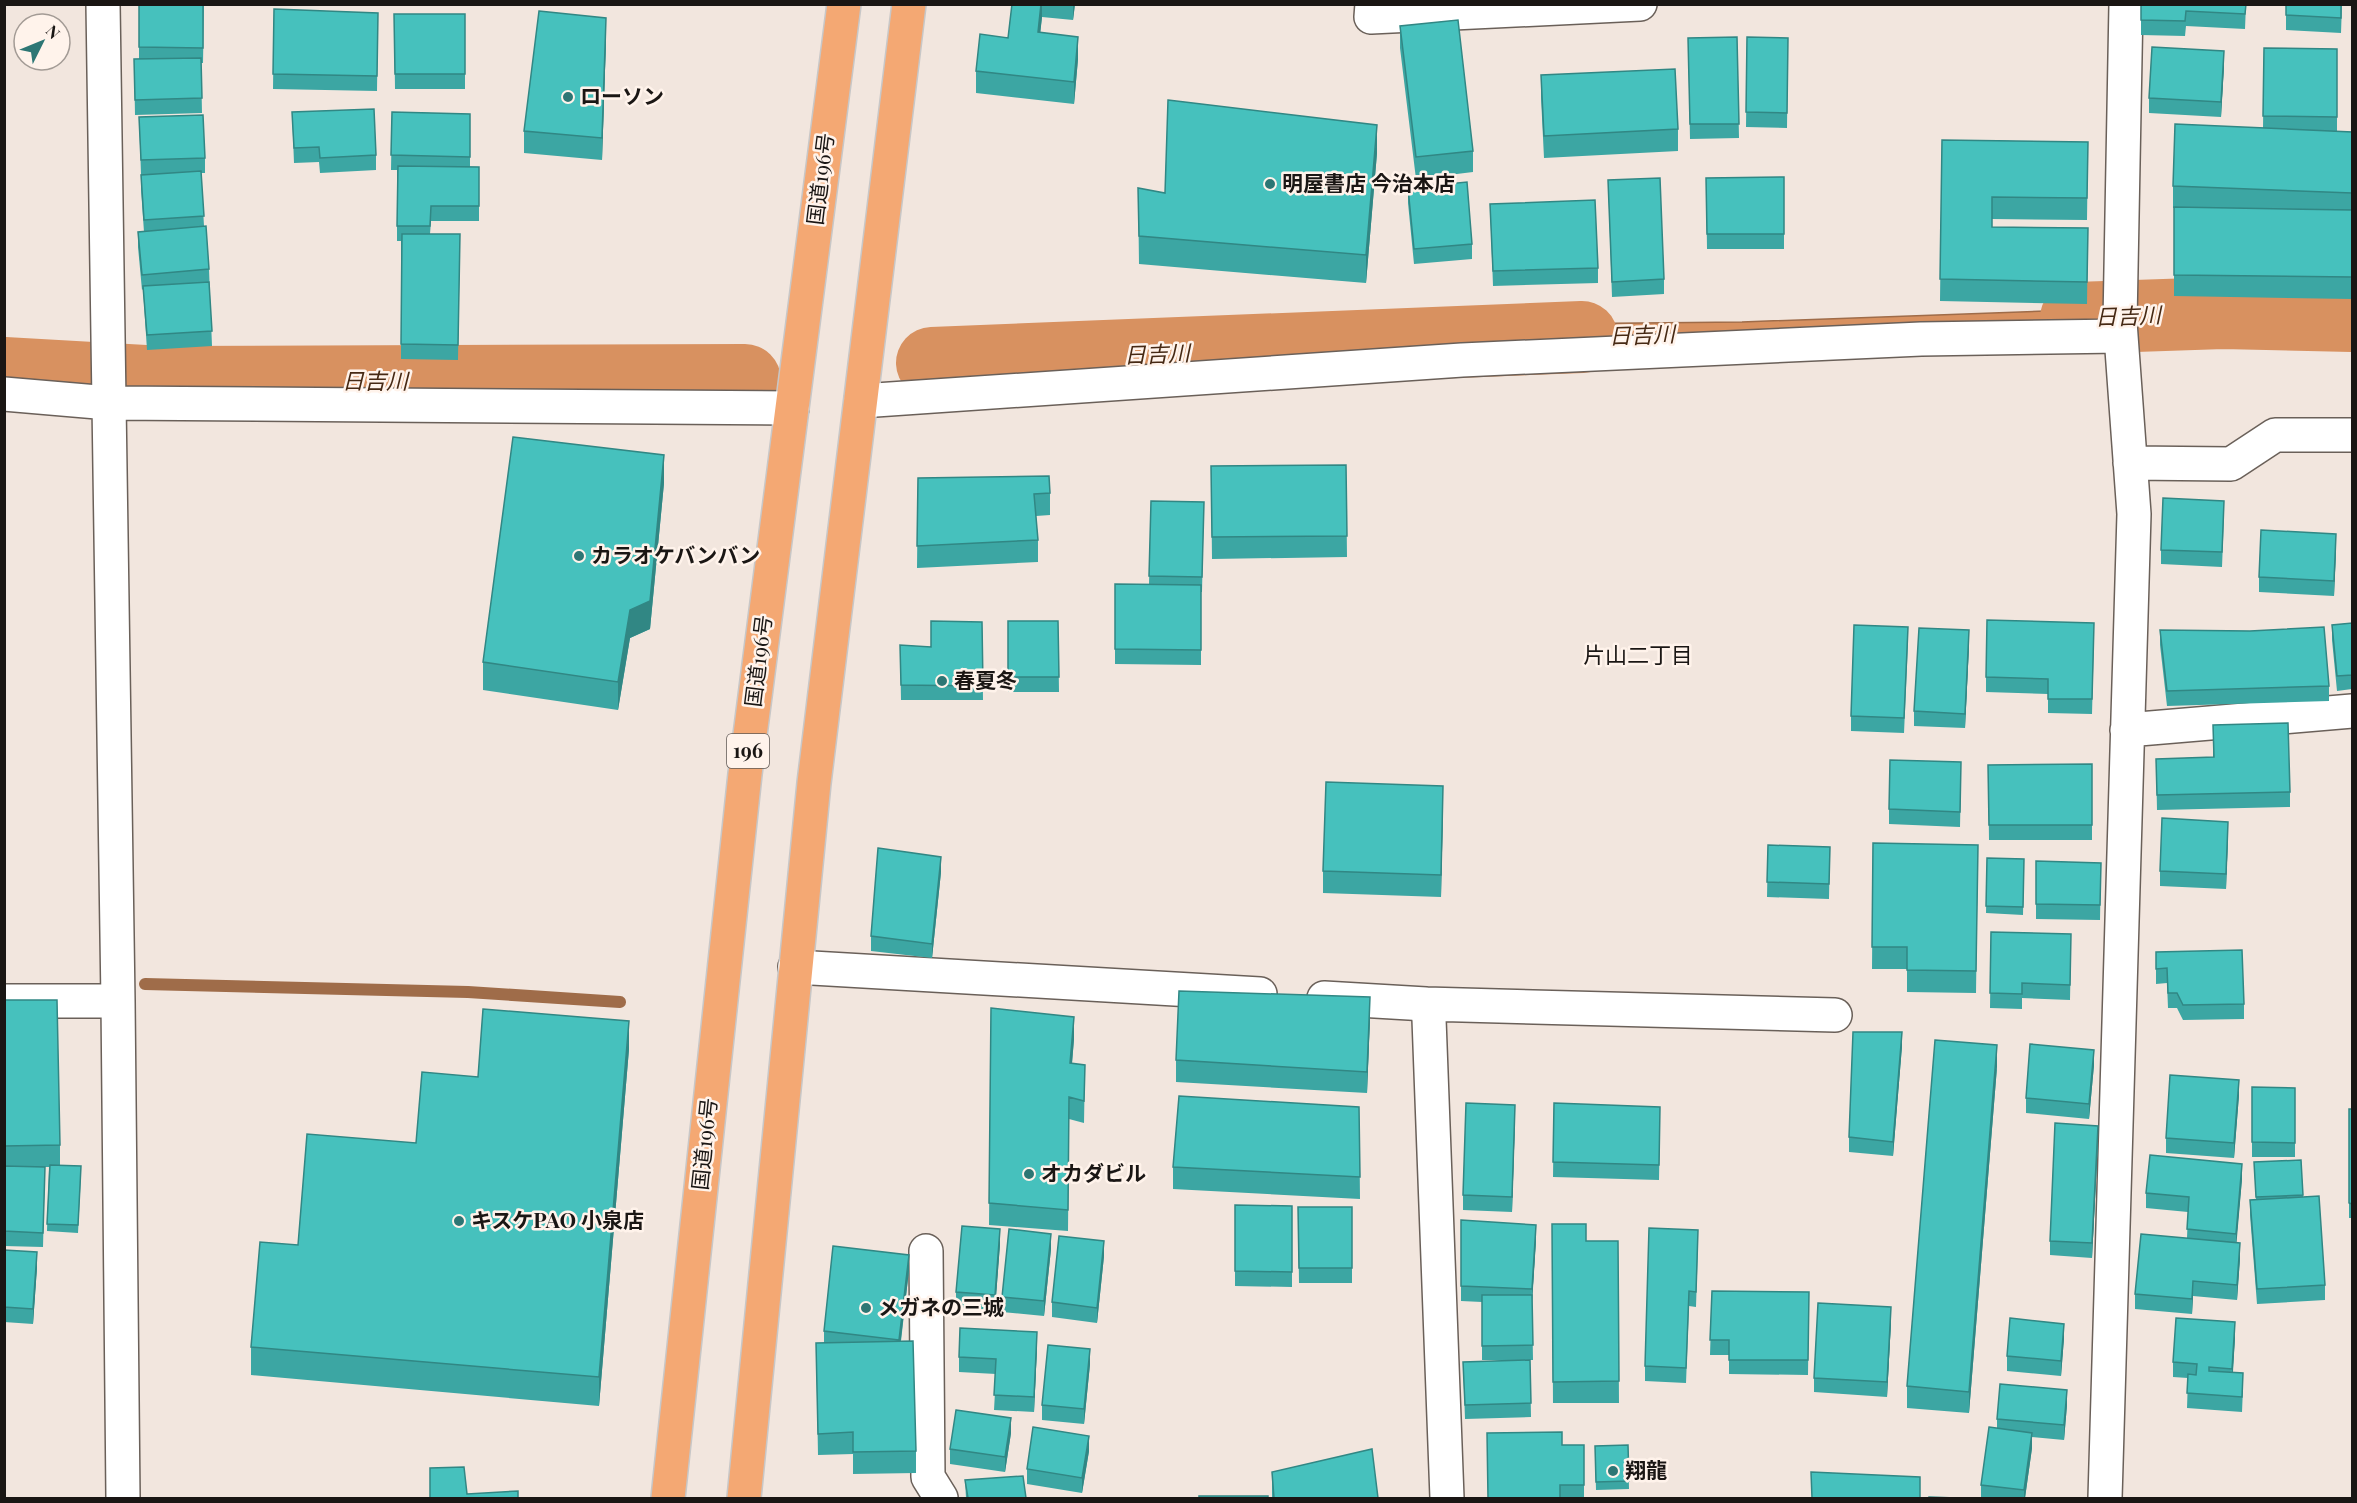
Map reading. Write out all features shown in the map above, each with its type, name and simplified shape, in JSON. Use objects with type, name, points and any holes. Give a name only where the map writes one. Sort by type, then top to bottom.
[{"type":"highway","name":"国道196号","points":[[668,1498],[745,774],[844,4]]},
{"type":"highway","points":[[744,1498],[815,772],[909,4]]},
{"type":"street","points":[[103,4],[123,1498]]},
{"type":"street","points":[[1372,4],[1371,17],[1640,4]]},
{"type":"street","points":[[2105,1498],[2133,514],[2121,318],[2126,4]]},
{"type":"street","points":[[861,401],[1462,360],[1921,339],[2121,318]]},
{"type":"street","points":[[4,394],[109,403],[792,408]]},
{"type":"street","points":[[2130,463],[2231,464],[2275,435],[2352,435]]},
{"type":"street","points":[[2127,730],[2352,711]]},
{"type":"street","points":[[795,967],[1426,1004],[1835,1015]]},
{"type":"street","points":[[4,1001],[118,1000]]},
{"type":"street","points":[[1426,1004],[1429,1019],[1447,1498]]},
{"type":"street","points":[[926,1251],[927,1477],[941,1498]]},
{"type":"water","points":[[2045,311],[2352,316],[2352,331],[2174,329],[2078,323],[1754,335],[1482,341],[978,361],[976,342],[1050,339],[1208,325],[1452,328],[1537,324],[1742,322]]},
{"type":"building","points":[[139,4],[203,4],[203,48],[139,47]]},
{"type":"building","points":[[1012,4],[1041,4],[1038,32],[1078,37],[1074,82],[976,71],[980,34],[1008,38]]},
{"type":"building","points":[[2141,4],[2246,4],[2245,14],[2186,11],[2185,21],[2141,20]]},
{"type":"building","points":[[2286,4],[2341,4],[2341,18],[2286,15]]},
{"type":"building","points":[[274,9],[378,13],[377,76],[273,74]]},
{"type":"building","name":"ローソン","points":[[539,11],[606,18],[602,138],[524,131]]},
{"type":"building","points":[[394,14],[465,14],[465,74],[395,74]]},
{"type":"building","points":[[1458,20],[1473,151],[1416,157],[1400,26]]},
{"type":"building","points":[[1737,37],[1739,124],[1690,124],[1688,38]]},
{"type":"building","points":[[1747,37],[1788,38],[1787,113],[1746,112]]},
{"type":"building","points":[[2152,47],[2224,51],[2221,102],[2149,98]]},
{"type":"building","points":[[2264,48],[2337,49],[2337,117],[2263,116]]},
{"type":"building","points":[[201,58],[202,98],[135,100],[134,59]]},
{"type":"building","points":[[1675,69],[1678,129],[1544,136],[1541,75]]},
{"type":"building","name":"明屋書店 今治本店","points":[[1168,100],[1377,125],[1366,255],[1139,236],[1138,188],[1165,193]]},
{"type":"building","points":[[374,109],[376,155],[320,158],[319,147],[294,148],[292,112]]},
{"type":"building","points":[[392,112],[470,114],[470,157],[391,155]]},
{"type":"building","points":[[203,115],[205,158],[141,160],[139,117]]},
{"type":"building","points":[[2175,124],[2352,132],[2352,193],[2173,186]]},
{"type":"building","points":[[1942,140],[2088,142],[2087,198],[1992,197],[1992,227],[2088,228],[2087,282],[1940,279]]},
{"type":"building","points":[[398,166],[479,167],[479,206],[431,206],[430,226],[397,226]]},
{"type":"building","points":[[201,171],[204,216],[144,220],[141,175]]},
{"type":"building","points":[[1784,177],[1784,234],[1707,234],[1706,178]]},
{"type":"building","points":[[1660,178],[1664,279],[1612,282],[1608,180]]},
{"type":"building","points":[[1467,182],[1472,244],[1414,249],[1408,188]]},
{"type":"building","points":[[1595,200],[1598,268],[1493,271],[1490,204]]},
{"type":"building","points":[[2174,207],[2352,210],[2352,277],[2174,275]]},
{"type":"building","points":[[206,226],[209,269],[142,275],[138,232]]},
{"type":"building","points":[[402,234],[460,234],[458,345],[401,344]]},
{"type":"building","points":[[209,282],[212,331],[147,335],[143,286]]},
{"type":"building","name":"カラオケバンバン","points":[[513,437],[664,455],[650,601],[630,610],[618,682],[483,662]]},
{"type":"building","points":[[1346,465],[1347,536],[1212,537],[1211,466]]},
{"type":"building","points":[[1049,476],[1050,493],[1034,494],[1038,540],[917,546],[918,478]]},
{"type":"building","points":[[2163,498],[2224,501],[2222,552],[2161,550]]},
{"type":"building","points":[[1151,501],[1204,502],[1202,577],[1149,576]]},
{"type":"building","points":[[2261,530],[2336,534],[2334,581],[2259,577]]},
{"type":"building","points":[[1115,584],[1201,585],[1201,650],[1115,649]]},
{"type":"building","points":[[1987,620],[2094,623],[2092,699],[2048,699],[2048,679],[1986,677]]},
{"type":"building","name":"春夏冬","points":[[931,621],[982,622],[983,686],[901,685],[900,645],[931,647]]},
{"type":"building","points":[[1008,621],[1058,621],[1059,677],[1008,677]]},
{"type":"building","points":[[2352,623],[2352,675],[2337,676],[2332,625]]},
{"type":"building","points":[[1854,625],[1908,627],[1904,718],[1851,716]]},
{"type":"building","points":[[2324,627],[2329,686],[2167,691],[2160,630],[2250,631]]},
{"type":"building","points":[[1919,628],[1969,630],[1965,714],[1914,711]]},
{"type":"building","points":[[2288,723],[2290,792],[2157,795],[2156,759],[2214,757],[2213,725]]},
{"type":"building","points":[[1890,760],[1961,762],[1960,812],[1889,809]]},
{"type":"building","points":[[2092,764],[2092,825],[1989,825],[1988,765]]},
{"type":"building","points":[[1326,782],[1443,786],[1441,875],[1323,871]]},
{"type":"building","points":[[2162,818],[2228,822],[2226,874],[2160,871]]},
{"type":"building","points":[[1873,843],[1978,845],[1976,971],[1907,970],[1907,947],[1872,947]]},
{"type":"building","points":[[1768,845],[1830,847],[1829,884],[1767,882]]},
{"type":"building","points":[[878,848],[941,857],[932,944],[871,936]]},
{"type":"building","points":[[1987,858],[2024,859],[2023,907],[1986,906]]},
{"type":"building","points":[[2036,861],[2101,863],[2100,905],[2036,904]]},
{"type":"building","points":[[1991,932],[2071,934],[2070,985],[2022,983],[2022,994],[1990,993]]},
{"type":"building","points":[[2242,950],[2244,1004],[2183,1005],[2177,993],[2168,993],[2167,968],[2156,969],[2156,952]]},
{"type":"building","points":[[1179,991],[1370,997],[1367,1072],[1176,1060]]},
{"type":"building","points":[[4,1000],[57,1000],[60,1145],[4,1146]]},
{"type":"building","name":"オカダビル","points":[[991,1008],[1074,1017],[1070,1063],[1085,1065],[1084,1101],[1069,1097],[1068,1210],[989,1203]]},
{"type":"building","name":"キスケPAO 小泉店","points":[[483,1009],[629,1021],[599,1377],[251,1347],[260,1242],[298,1245],[307,1134],[416,1143],[422,1072],[478,1077]]},
{"type":"building","points":[[1853,1032],[1902,1032],[1893,1142],[1849,1137]]},
{"type":"building","points":[[1935,1040],[1997,1045],[1969,1392],[1907,1386]]},
{"type":"building","points":[[2030,1044],[2094,1050],[2089,1104],[2026,1098]]},
{"type":"building","points":[[2170,1075],[2239,1080],[2234,1143],[2166,1138]]},
{"type":"building","points":[[2252,1087],[2295,1088],[2295,1143],[2252,1142]]},
{"type":"building","points":[[1179,1096],[1359,1107],[1360,1177],[1173,1167]]},
{"type":"building","points":[[1466,1103],[1515,1105],[1512,1197],[1463,1195]]},
{"type":"building","points":[[1554,1103],[1660,1107],[1659,1165],[1553,1162]]},
{"type":"building","points":[[2349,1109],[2352,1109],[2352,1204],[2349,1203]]},
{"type":"building","points":[[2055,1123],[2098,1126],[2092,1243],[2050,1241]]},
{"type":"building","points":[[2150,1155],[2242,1164],[2236,1234],[2187,1229],[2189,1197],[2146,1193]]},
{"type":"building","points":[[2301,1160],[2303,1195],[2256,1197],[2254,1162]]},
{"type":"building","points":[[50,1165],[81,1166],[78,1225],[47,1224]]},
{"type":"building","points":[[4,1166],[45,1167],[43,1233],[4,1231]]},
{"type":"building","points":[[2319,1196],[2325,1285],[2257,1289],[2250,1200]]},
{"type":"building","points":[[1235,1205],[1292,1206],[1292,1272],[1235,1271]]},
{"type":"building","points":[[1298,1207],[1352,1207],[1352,1268],[1299,1268]]},
{"type":"building","points":[[1461,1220],[1536,1225],[1532,1289],[1461,1286]]},
{"type":"building","points":[[1552,1224],[1586,1224],[1586,1241],[1618,1241],[1619,1381],[1553,1382]]},
{"type":"building","points":[[962,1226],[1000,1229],[995,1295],[956,1292]]},
{"type":"building","points":[[1649,1228],[1698,1230],[1696,1292],[1689,1291],[1686,1368],[1645,1366]]},
{"type":"building","points":[[1009,1229],[1051,1234],[1044,1301],[1002,1297]]},
{"type":"building","points":[[2141,1234],[2240,1243],[2237,1285],[2193,1281],[2192,1299],[2135,1294]]},
{"type":"building","points":[[1059,1236],[1104,1241],[1097,1308],[1052,1302]]},
{"type":"building","name":"メガネの三城","points":[[833,1246],[909,1255],[899,1340],[824,1331]]},
{"type":"building","points":[[4,1250],[37,1252],[33,1309],[4,1307]]},
{"type":"building","points":[[1712,1291],[1809,1292],[1808,1360],[1729,1360],[1729,1340],[1710,1340]]},
{"type":"building","points":[[1482,1295],[1532,1295],[1533,1345],[1482,1346]]},
{"type":"building","points":[[1818,1303],[1891,1307],[1887,1382],[1814,1378]]},
{"type":"building","points":[[2010,1318],[2064,1324],[2061,1361],[2007,1356]]},
{"type":"building","points":[[2176,1318],[2235,1322],[2232,1369],[2209,1367],[2209,1371],[2243,1373],[2242,1397],[2187,1393],[2188,1374],[2196,1375],[2197,1364],[2173,1362]]},
{"type":"building","points":[[960,1328],[1037,1332],[1034,1397],[994,1395],[996,1359],[959,1357]]},
{"type":"building","points":[[913,1341],[916,1451],[853,1452],[853,1432],[818,1434],[816,1343]]},
{"type":"building","points":[[1048,1345],[1090,1349],[1084,1409],[1042,1405]]},
{"type":"building","points":[[1530,1360],[1531,1403],[1465,1405],[1463,1362]]},
{"type":"building","points":[[2000,1384],[2067,1390],[2064,1425],[1997,1419]]},
{"type":"building","points":[[956,1410],[1011,1418],[1005,1457],[950,1449]]},
{"type":"building","points":[[1033,1427],[1089,1436],[1082,1478],[1027,1469]]},
{"type":"building","points":[[1989,1427],[2032,1433],[2024,1490],[1981,1485]]},
{"type":"building","points":[[1562,1432],[1562,1445],[1584,1445],[1584,1485],[1560,1485],[1560,1498],[1488,1498],[1487,1433]]},
{"type":"building","points":[[1628,1445],[1629,1481],[1596,1482],[1595,1446]]},
{"type":"building","points":[[1372,1449],[1378,1498],[1274,1498],[1272,1472]]},
{"type":"building","points":[[464,1467],[467,1494],[518,1491],[518,1498],[430,1498],[430,1468]]},
{"type":"building","points":[[1811,1472],[1920,1477],[1920,1498],[1812,1498]]},
{"type":"building","points":[[1023,1476],[1026,1498],[968,1498],[965,1480]]},
{"type":"building","points":[[1199,1496],[1268,1496],[1268,1498],[1199,1498]]},
{"type":"waterway","name":"日吉川","points":[[2076,318],[2223,313],[2352,316]]},
{"type":"waterway","name":"日吉川","points":[[932,363],[1582,337]]},
{"type":"waterway","name":"日吉川","points":[[4,373],[162,382],[745,380]]},
{"type":"waterway","points":[[145,984],[468,992],[620,1002]]},
{"type":"place","name":"ローソン","points":[[568,97]]},
{"type":"place","name":"明屋書店 今治本店","points":[[1270,184]]},
{"type":"place","name":"カラオケバンバン","points":[[579,556]]},
{"type":"place","name":"春夏冬","points":[[942,681]]},
{"type":"place","name":"オカダビル","points":[[1029,1174]]},
{"type":"place","name":"キスケPAO 小泉店","points":[[459,1221]]},
{"type":"place","name":"メガネの三城","points":[[866,1308]]},
{"type":"place","name":"翔龍","points":[[1613,1471]]},
{"type":"district","name":"片山二丁目","points":[[1638,655]]}]
